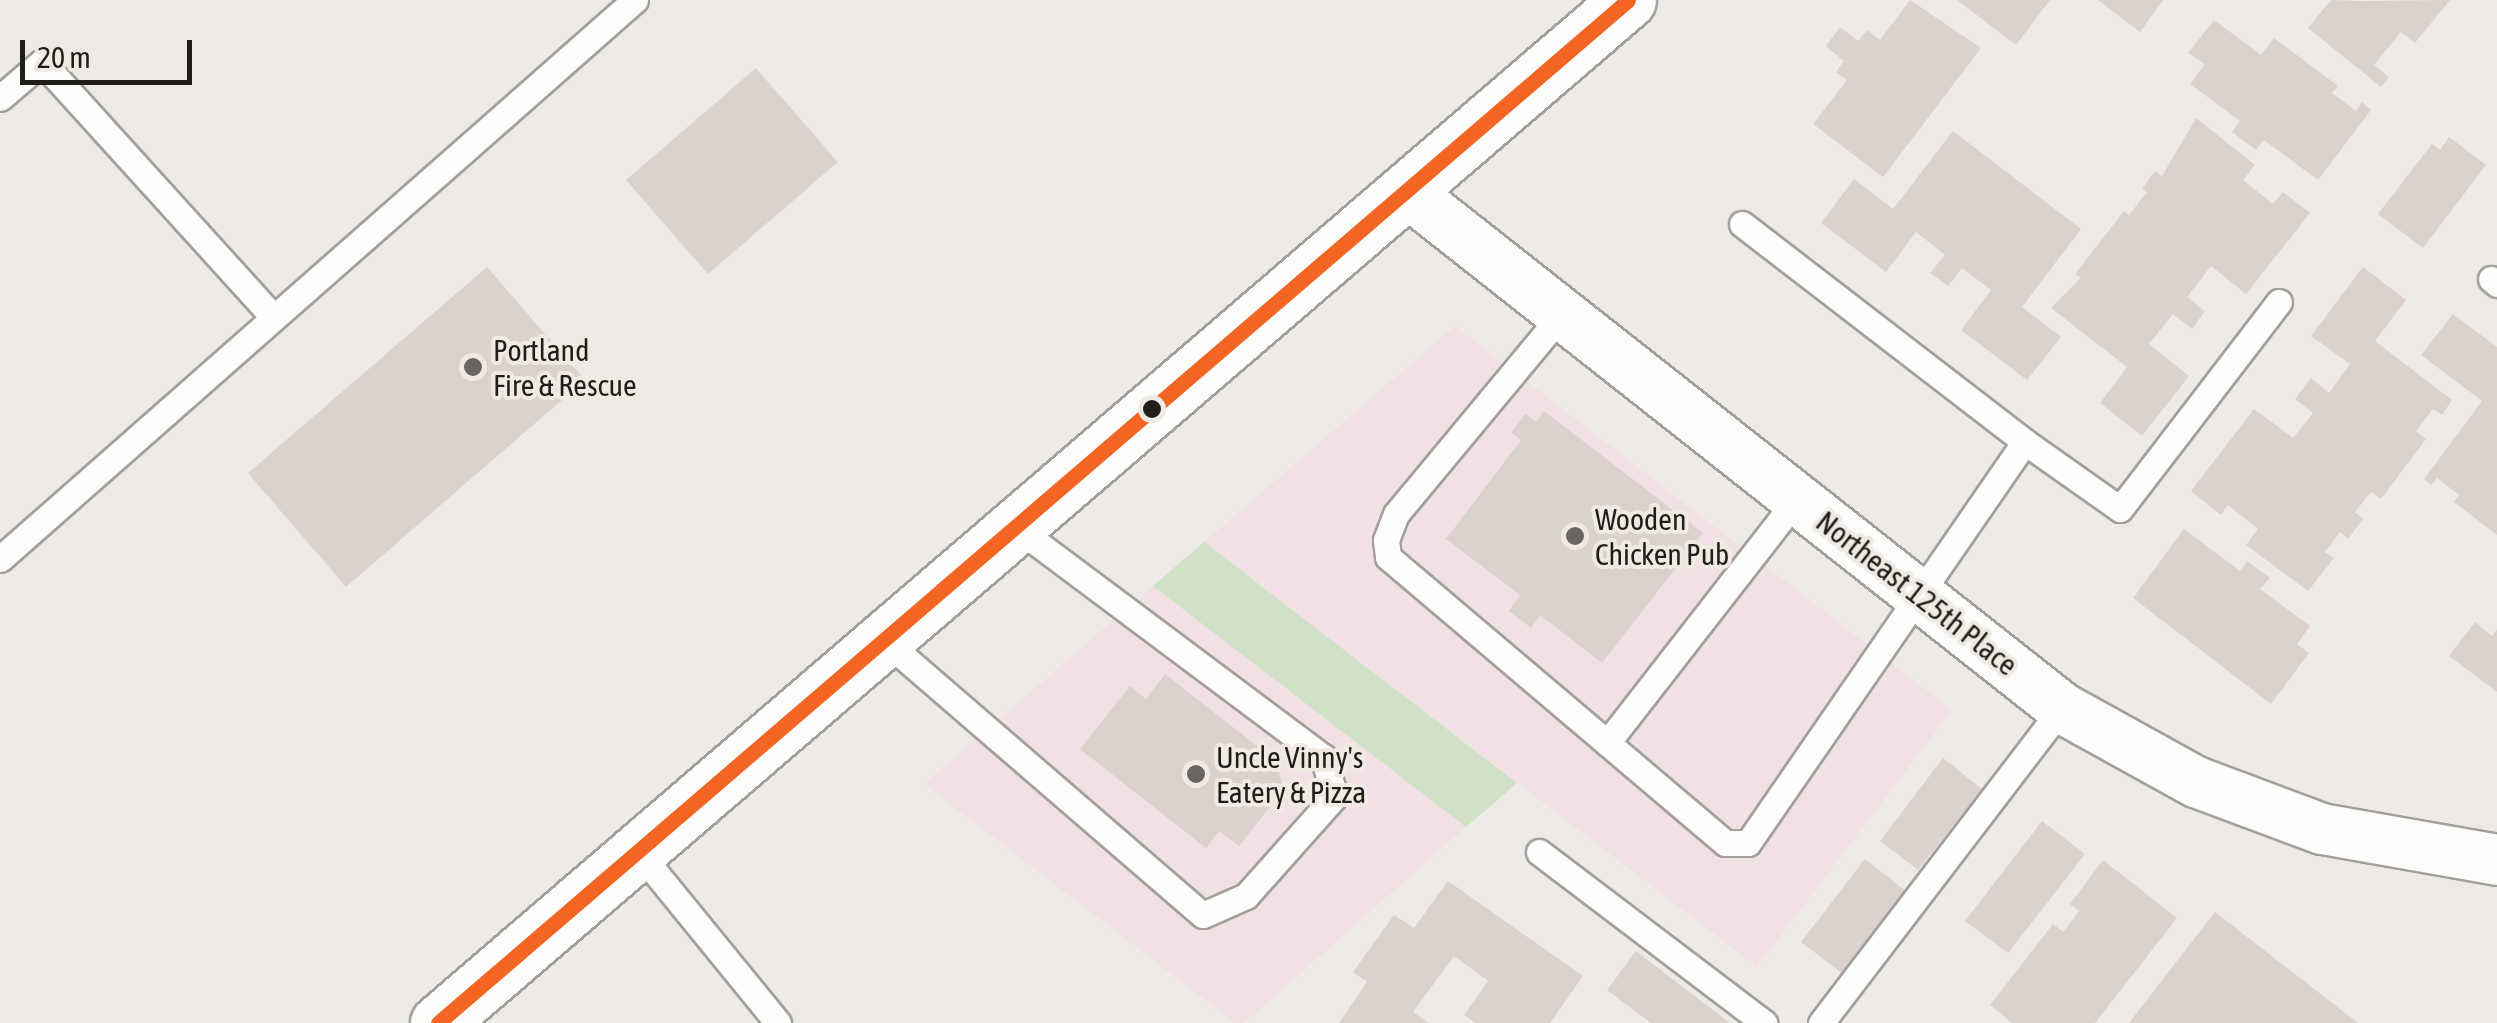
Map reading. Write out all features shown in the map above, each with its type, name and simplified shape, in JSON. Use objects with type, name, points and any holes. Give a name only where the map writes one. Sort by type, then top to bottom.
[{"type":"main road","points":[[438,1023],[1628,0]]},
{"type":"street","name":"Northeast 125th Place","points":[[1406,192],[2062,708],[2196,782],[2322,829],[2497,860]]},
{"type":"lane","points":[[0,559],[635,0]]},
{"type":"lane","points":[[0,98],[42,62],[274,318]]},
{"type":"lane","points":[[1742,224],[2025,442],[2120,509],[2279,302]]},
{"type":"lane","points":[[1563,313],[1396,514],[1386,540],[1388,558],[1726,843],[1748,843],[2025,442]]},
{"type":"lane","points":[[1606,743],[1798,499]]},
{"type":"lane","points":[[884,640],[1202,915],[1246,896],[1336,796],[1323,758],[1016,527]]},
{"type":"lane","points":[[1821,1023],[2062,708]]},
{"type":"lane","points":[[637,850],[778,1023]]},
{"type":"lane","points":[[1539,852],[1764,1023]]},
{"type":"shaded area","points":[[1455,326],[1952,710],[1757,967],[1204,542]]},
{"type":"shaded area","points":[[1153,586],[1466,827],[1244,1023],[1235,1023],[924,784]]},
{"type":"green space","points":[[1204,542],[1517,783],[1466,827],[1153,586]]},
{"type":"building","points":[[1910,0],[1981,48],[1883,177],[1813,124],[1847,80],[1836,72],[1844,61],[1826,46],[1840,27],[1858,41],[1867,30],[1880,40]]},
{"type":"building","points":[[1957,0],[2050,0],[2016,45]]},
{"type":"building","points":[[2098,0],[2163,0],[2140,32]]},
{"type":"building","points":[[2331,0],[2450,0],[2415,43],[2401,32],[2374,65],[2389,77],[2381,87],[2308,28]]},
{"type":"building","points":[[2214,20],[2261,55],[2274,38],[2338,86],[2332,93],[2356,111],[2362,102],[2371,110],[2318,180],[2264,140],[2256,150],[2232,132],[2240,121],[2190,84],[2205,64],[2188,53]]},
{"type":"building","points":[[756,68],[838,162],[708,274],[626,180]]},
{"type":"building","points":[[2196,118],[2255,165],[2243,180],[2273,204],[2283,192],[2310,213],[2246,294],[2211,266],[2187,297],[2205,311],[2192,329],[2173,314],[2149,344],[2189,376],[2142,436],[2100,403],[2127,367],[2051,308],[2081,278],[2075,274],[2124,211],[2129,215],[2147,192],[2142,189],[2155,171],[2162,176]]},
{"type":"building","points":[[1953,131],[2081,229],[2022,307],[2061,337],[2027,380],[1961,330],[1991,290],[1962,268],[1948,286],[1930,273],[1945,255],[1916,232],[1886,272],[1821,223],[1854,179],[1893,209]]},
{"type":"building","points":[[2449,137],[2486,165],[2423,248],[2378,214],[2432,144],[2440,150]]},
{"type":"building","points":[[487,267],[585,380],[346,587],[248,473]]},
{"type":"building","points":[[2363,267],[2406,300],[2375,341],[2452,400],[2442,415],[2433,409],[2416,431],[2426,439],[2381,499],[2371,492],[2355,512],[2363,519],[2348,539],[2340,532],[2325,552],[2334,558],[2308,591],[2246,545],[2258,529],[2228,505],[2221,515],[2191,491],[2254,409],[2293,438],[2313,413],[2295,399],[2311,378],[2329,393],[2350,364],[2311,336]]},
{"type":"building","points":[[2453,314],[2497,347],[2497,535],[2454,502],[2459,495],[2437,478],[2431,485],[2424,479],[2482,401],[2421,355]]},
{"type":"building","name":"Wooden Chicken Pub","points":[[1544,411],[1703,533],[1602,663],[1540,615],[1531,628],[1509,611],[1520,595],[1446,539],[1521,440],[1511,433],[1525,414],[1536,422]]},
{"type":"building","points":[[2184,529],[2240,571],[2247,561],[2270,578],[2260,589],[2310,626],[2297,644],[2309,653],[2271,704],[2133,598]]},
{"type":"building","points":[[2475,622],[2492,636],[2497,629],[2497,692],[2449,656]]},
{"type":"building","name":"Uncle Vinny's Eatery & Pizza","points":[[1165,674],[1275,760],[1284,789],[1239,846],[1219,831],[1206,848],[1080,749],[1130,686],[1146,699]]},
{"type":"building","points":[[1943,758],[1982,789],[1918,870],[1880,841]]},
{"type":"building","points":[[2042,821],[2085,854],[2008,953],[1965,921]]},
{"type":"building","points":[[1865,859],[1907,892],[1843,974],[1801,942]]},
{"type":"building","points":[[2103,860],[2177,918],[2095,1023],[2012,1023],[1990,1005],[2053,924],[2063,932],[2079,911],[2070,904]]},
{"type":"building","points":[[1448,881],[1583,976],[1550,1023],[1476,1023],[1464,1015],[1488,981],[1454,956],[1413,1012],[1429,1023],[1339,1023],[1367,982],[1353,972],[1394,915],[1414,928]]},
{"type":"building","points":[[2215,912],[2358,1023],[2129,1023]]},
{"type":"building","points":[[1636,951],[1730,1023],[1651,1023],[1607,990]]},
{"type":"transit line","points":[[438,1023],[1628,0]]},
{"type":"place","name":"Portland Fire & Rescue","points":[[473,367]]},
{"type":"place","name":"Wooden Chicken Pub","points":[[1575,536]]},
{"type":"place","name":"Uncle Vinny's Eatery & Pizza","points":[[1196,774]]}]
